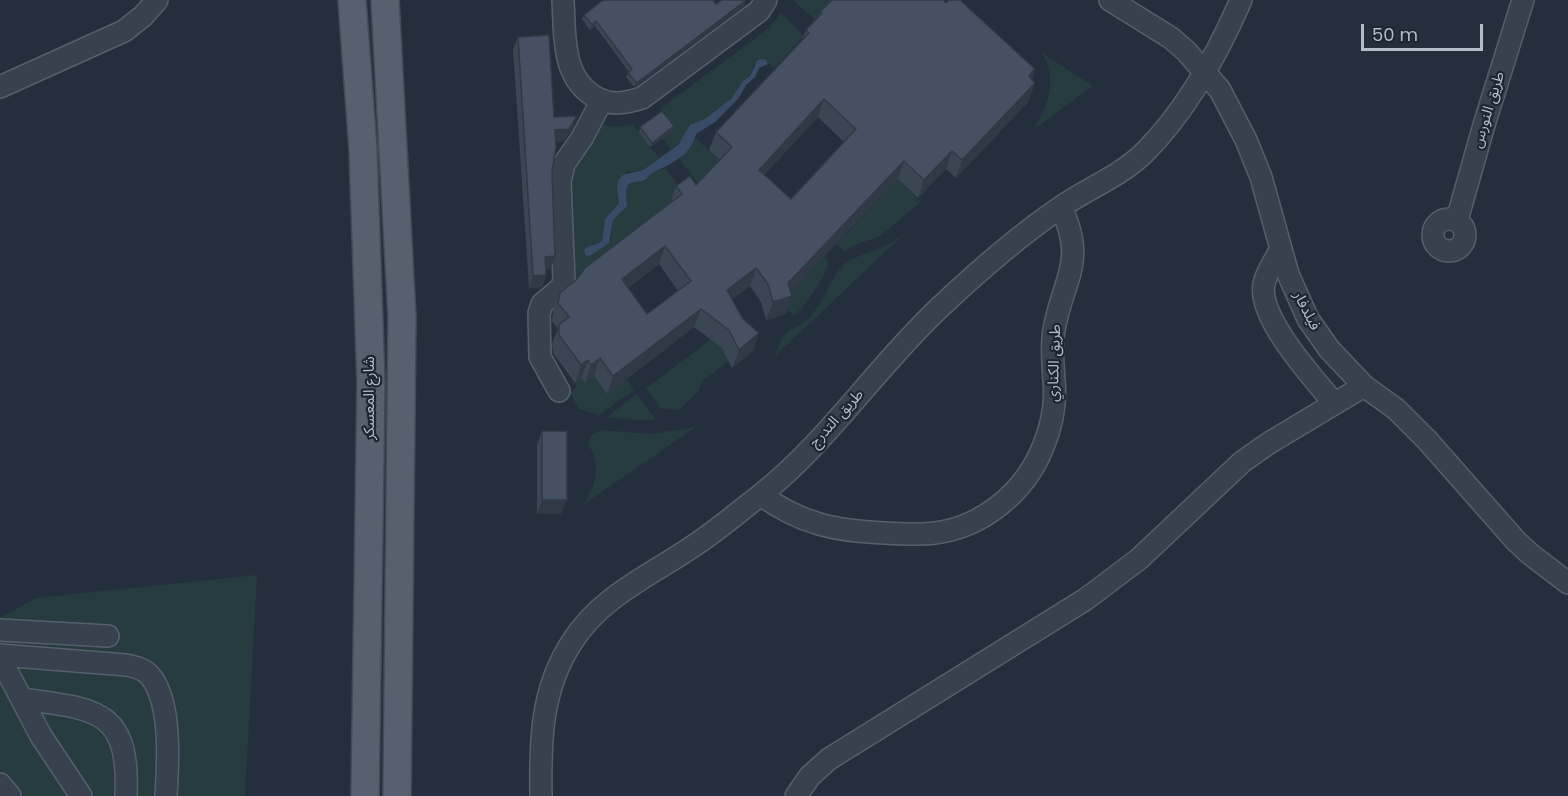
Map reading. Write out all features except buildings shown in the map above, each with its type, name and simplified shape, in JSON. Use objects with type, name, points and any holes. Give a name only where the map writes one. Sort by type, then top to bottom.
[{"type":"main road","name":"شارع المعسكر","points":[[352,0],[363,149],[371,383],[365,796]]},
{"type":"main road","name":"شارع المعسكر","points":[[385,0],[402,317],[397,796]]},
{"type":"street","points":[[0,87],[124,31],[143,16],[157,0]]},
{"type":"street","points":[[563,0],[571,73],[586,92],[602,100],[619,104],[642,98],[759,11],[766,0]]},
{"type":"street","name":"فيلدفار","points":[[1110,0],[1171,38],[1186,51],[1220,90],[1246,140],[1261,177],[1288,274],[1308,319],[1329,349],[1364,386],[1396,409],[1427,440],[1516,541],[1568,583]]},
{"type":"street","name":"طريق التدرج","points":[[541,796],[543,714],[554,676],[572,640],[584,625],[611,598],[693,546],[761,495],[810,450],[917,329],[996,257],[1061,207],[1116,176],[1143,153],[1171,122],[1205,72],[1241,0]]},
{"type":"street","name":"طريق النورس","points":[[1457,220],[1523,0]]},
{"type":"street","points":[[559,391],[540,357],[538,313],[542,304],[561,288],[564,281],[560,182],[562,169],[592,121],[602,100]]},
{"type":"street","name":"طريق الكناري","points":[[761,495],[786,511],[817,524],[855,531],[920,534],[963,526],[978,520],[1005,501],[1036,462],[1049,431],[1054,398],[1052,349],[1054,331],[1068,284],[1073,256],[1070,231],[1061,207]]},
{"type":"street","points":[[1280,250],[1264,282],[1264,298],[1270,314],[1296,357],[1334,403]]},
{"type":"street","points":[[796,796],[810,776],[830,759],[1040,629],[1102,587],[1139,559],[1242,462],[1259,449],[1364,386]]},
{"type":"street","points":[[0,630],[108,636]]},
{"type":"street","points":[[0,656],[41,736],[81,796]]},
{"type":"street","points":[[0,656],[126,665],[140,668],[150,675],[163,706],[166,796]]},
{"type":"street","points":[[22,699],[85,709],[98,714],[110,723],[119,735],[125,752],[126,796]]},
{"type":"street","points":[[0,784],[10,796]]},
{"type":"green space","points":[[793,0],[844,0],[820,24]]},
{"type":"green space","points":[[781,13],[804,36],[773,69],[768,62],[754,64],[750,76],[742,82],[732,98],[705,119],[690,126],[682,140],[671,150],[662,138],[665,115],[660,109],[769,28]]},
{"type":"green space","points":[[1042,53],[1093,86],[1033,130],[1043,112],[1049,93],[1049,73]]},
{"type":"green space","points":[[598,124],[615,127],[633,124],[659,158],[643,170],[627,172],[617,188],[619,203],[605,219],[602,241],[592,245],[591,255],[611,238],[613,220],[627,206],[626,190],[631,182],[643,181],[653,172],[666,168],[683,194],[577,282],[572,266],[567,192],[572,174]]},
{"type":"green space","points":[[695,138],[725,165],[703,189],[680,158],[692,146]]},
{"type":"green space","points":[[898,179],[921,202],[880,236],[855,245],[844,252],[837,244]]},
{"type":"green space","points":[[904,234],[775,356],[787,333],[807,320],[818,307],[833,278],[843,265],[883,247]]},
{"type":"green space","points":[[824,256],[828,260],[825,273],[794,316],[782,301]]},
{"type":"green space","points":[[734,322],[751,345],[701,382],[699,391],[679,410],[660,408],[646,388]]},
{"type":"green space","points":[[594,376],[607,394],[627,379],[634,390],[599,415],[579,409],[570,393],[577,387],[575,383],[581,378],[585,383]]},
{"type":"green space","points":[[637,394],[656,420],[607,417]]},
{"type":"green space","points":[[696,427],[584,504],[592,488],[595,475],[594,457],[588,443],[592,435],[601,430],[650,434]]},
{"type":"green space","points":[[257,575],[245,796],[0,796],[0,618],[36,598]]},
{"type":"water","points":[[766,60],[768,64],[759,68],[738,99],[715,122],[696,134],[686,153],[652,173],[645,180],[629,184],[626,190],[627,206],[613,220],[609,243],[586,256],[584,250],[586,248],[602,241],[605,219],[619,203],[618,181],[623,175],[643,170],[678,145],[690,125],[705,119],[732,98],[742,82],[750,76],[757,61]]}]
